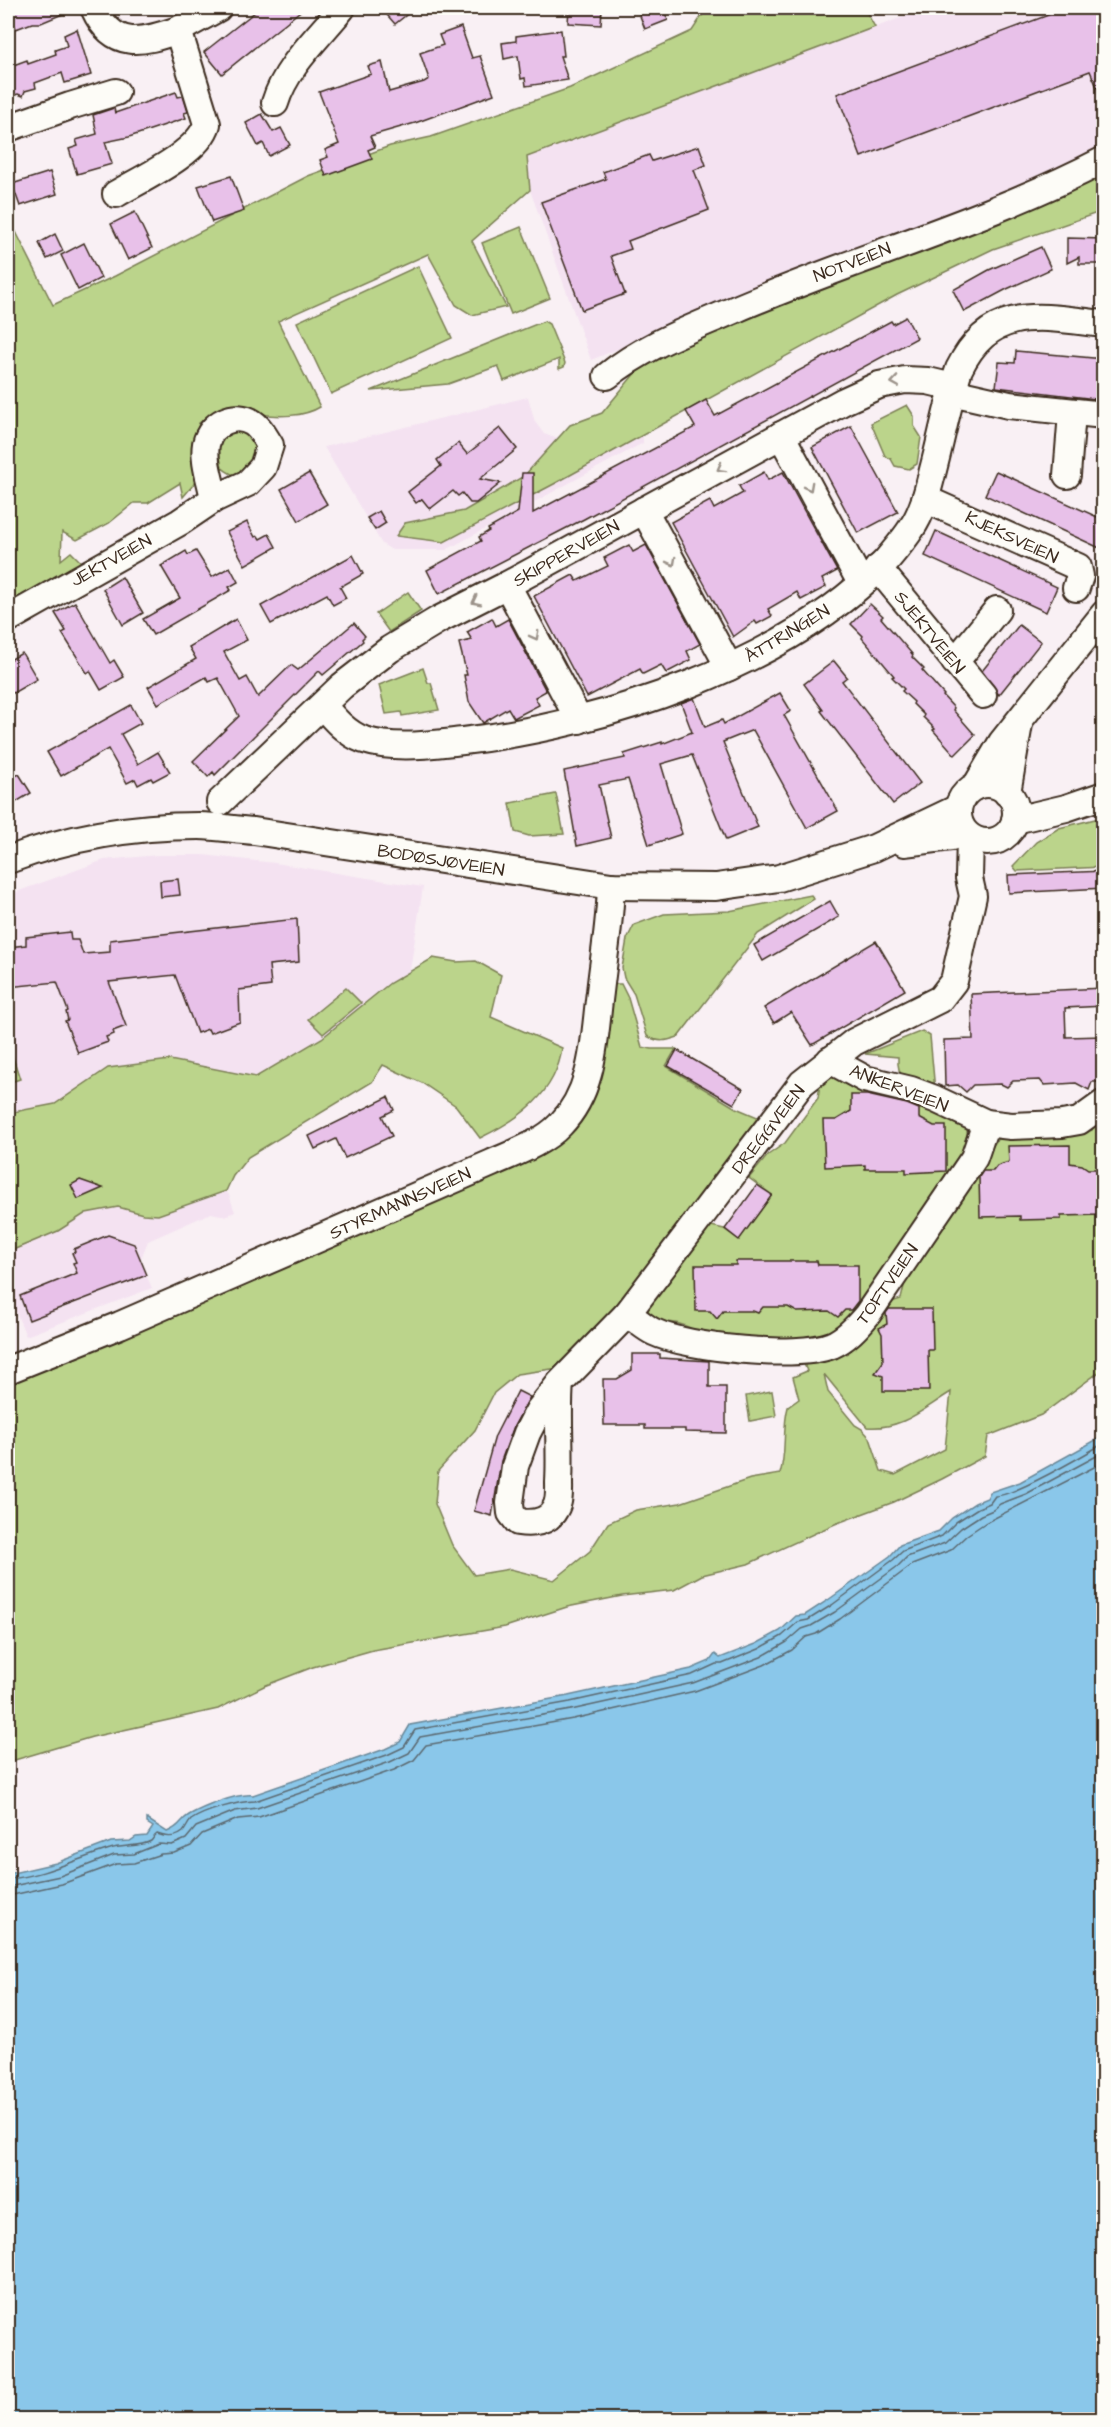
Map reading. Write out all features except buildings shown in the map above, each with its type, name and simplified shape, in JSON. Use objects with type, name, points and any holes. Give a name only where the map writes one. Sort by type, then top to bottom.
[{"type":"street","points":[[94,8],[108,29],[127,40],[141,41],[178,30],[218,8]]},
{"type":"street","points":[[275,103],[278,92],[292,69],[342,8]]},
{"type":"street","points":[[116,194],[177,157],[197,142],[205,132],[206,115],[178,30]]},
{"type":"street","points":[[8,128],[70,106],[116,93]]},
{"type":"street","name":"NOTVEIEN","points":[[607,376],[643,350],[734,310],[825,272],[1022,198],[1104,160]]},
{"type":"street","name":"ÅTTRINGEN","points":[[323,706],[348,730],[363,740],[404,745],[431,744],[542,729],[579,720],[643,700],[729,667],[778,642],[825,612],[869,575],[912,528],[925,499],[953,387],[959,369],[973,344],[995,326],[1023,318],[1104,324]]},
{"type":"street","name":"SKIPPERVEIEN","points":[[220,802],[342,686],[390,649],[438,620],[507,585],[844,401],[879,385],[905,380],[928,381],[953,387],[965,395],[1009,405],[1104,415]]},
{"type":"street","points":[[1067,475],[1072,413]]},
{"type":"street","name":"SJEKTVEIEN","points":[[782,435],[869,575],[955,662],[983,695]]},
{"type":"street","name":"JEKTVEIEN","points":[[8,619],[180,522],[214,499]]},
{"type":"street","name":"KJEKSVEIEN","points":[[925,499],[1078,567],[1080,576],[1076,588]]},
{"type":"street","points":[[644,510],[729,667]]},
{"type":"street","points":[[507,585],[579,720]]},
{"type":"street","points":[[955,662],[997,610]]},
{"type":"street","name":"BODØSJØVEIEN","points":[[971,830],[968,791],[976,786],[1002,742],[1104,614]]},
{"type":"street","points":[[1011,804],[1020,718]]},
{"type":"street","points":[[976,786],[993,785],[1011,804],[1066,808],[1099,796]]},
{"type":"street","name":"BODØSJØVEIEN","points":[[8,860],[35,850],[89,836],[143,828],[200,826],[254,831],[611,886],[704,888],[779,878],[874,848],[971,830],[1007,834],[1011,804]]},
{"type":"street","name":"DREGGVEIEN","points":[[560,1383],[558,1402],[561,1449],[558,1498],[555,1510],[539,1522],[518,1522],[511,1513],[510,1503],[515,1466],[527,1433],[539,1410],[560,1383],[627,1314],[802,1083],[854,1042],[940,999],[954,981],[973,896],[969,878],[971,830]]},
{"type":"street","name":"STYRMANNSVEIEN","points":[[8,1370],[120,1326],[492,1163],[531,1145],[559,1126],[579,1099],[593,1060],[610,920],[611,886]]},
{"type":"street","name":"ANKERVEIEN","points":[[830,1060],[865,1079],[927,1096],[986,1123],[1011,1126],[1062,1124],[1079,1121],[1104,1103]]},
{"type":"street","name":"TOFTVEIEN","points":[[627,1314],[652,1331],[710,1347],[798,1350],[833,1344],[857,1328],[867,1315],[974,1158],[986,1123]]},
{"type":"shaded area","points":[[927,8],[1103,8],[1103,150],[1076,164],[591,360],[530,190],[526,158]]},
{"type":"shaded area","points":[[528,397],[535,422],[544,434],[561,437],[643,415],[643,443],[446,550],[392,550],[382,544],[324,447]]},
{"type":"shaded area","points":[[158,855],[203,855],[275,863],[423,887],[401,1028],[8,1198],[8,895],[104,860]]},
{"type":"shaded area","points":[[213,1175],[229,1195],[235,1212],[225,1216],[211,1213],[148,1241],[140,1261],[152,1288],[26,1336],[8,1293],[8,1199]]},
{"type":"green space","points":[[707,8],[864,8],[875,27],[527,157],[530,190],[472,241],[506,307],[472,315],[456,305],[428,254],[278,321],[320,407],[306,413],[283,416],[234,408],[216,410],[199,423],[194,449],[194,484],[183,497],[180,483],[148,503],[134,503],[109,523],[77,540],[62,532],[61,560],[71,552],[84,565],[8,610],[8,229],[13,226],[53,305],[115,276],[308,176],[390,146],[431,137],[570,88],[692,31]]},
{"type":"green space","points":[[1103,174],[1103,211],[993,249],[897,295],[444,542],[396,536],[405,523],[464,511],[524,476],[570,425],[602,413],[636,372],[670,351]]},
{"type":"green space","points":[[521,227],[550,298],[511,314],[482,243]]},
{"type":"green space","points":[[418,266],[452,338],[331,394],[297,322]]},
{"type":"green space","points":[[544,321],[549,324],[565,363],[564,367],[559,369],[559,359],[504,381],[498,366],[448,384],[371,391]]},
{"type":"green space","points":[[907,405],[914,416],[914,426],[921,437],[917,464],[909,469],[895,466],[891,459],[885,456],[871,423]]},
{"type":"green space","points":[[233,425],[260,441],[255,464],[236,476],[219,464],[213,445]]},
{"type":"green space","points":[[408,592],[421,611],[389,632],[376,614]]},
{"type":"green space","points":[[423,668],[428,683],[431,683],[439,710],[402,716],[401,712],[386,714],[379,685]]},
{"type":"green space","points":[[556,794],[564,834],[529,836],[515,832],[510,803]]},
{"type":"green space","points":[[1103,817],[1103,867],[1017,871],[1013,866],[1036,842],[1059,828]]},
{"type":"green space","points":[[811,895],[814,899],[758,934],[678,1037],[662,1041],[647,1036],[634,994],[624,978],[622,968],[627,939],[634,925],[664,914],[729,911]]},
{"type":"green space","points":[[433,958],[456,962],[476,961],[501,975],[491,1017],[562,1048],[558,1064],[544,1091],[534,1103],[509,1122],[480,1138],[456,1106],[422,1083],[383,1065],[372,1082],[248,1157],[233,1176],[226,1191],[158,1215],[143,1214],[118,1207],[86,1213],[58,1231],[8,1252],[8,1113],[55,1104],[108,1068],[170,1060],[256,1077],[322,1038],[390,983]]},
{"type":"green space","points":[[611,984],[621,984],[628,998],[642,1047],[676,1049],[666,1066],[736,1108],[760,1118],[608,1318],[559,1368],[517,1374],[494,1393],[475,1430],[438,1471],[435,1504],[452,1545],[474,1575],[510,1569],[554,1580],[590,1551],[608,1523],[636,1510],[680,1503],[750,1479],[780,1474],[788,1407],[799,1399],[793,1377],[807,1371],[801,1357],[882,1305],[901,1299],[905,1282],[900,1272],[926,1241],[1001,1134],[1051,1130],[1058,1137],[1092,1130],[1095,1118],[1103,1115],[1103,1369],[1041,1415],[988,1436],[985,1456],[894,1502],[835,1524],[748,1564],[702,1575],[674,1590],[622,1596],[567,1607],[505,1627],[373,1650],[313,1667],[264,1686],[218,1709],[92,1737],[8,1762],[8,1383],[558,1143],[583,1116],[600,1083],[606,1050]],"holes":[[[824,1374],[867,1427],[880,1427],[902,1422],[951,1392],[945,1449],[895,1475],[881,1471],[870,1438],[855,1425],[828,1392]]]},
{"type":"green space","points":[[346,988],[361,1003],[323,1034],[308,1019]]},
{"type":"green space","points":[[922,1031],[930,1036],[935,1091],[908,1082],[903,1078],[898,1066],[898,1057],[865,1054]]},
{"type":"green space","points":[[8,1042],[20,1079],[8,1083]]},
{"type":"green space","points":[[832,1072],[966,1124],[969,1145],[867,1309],[821,1343],[709,1343],[698,1333],[685,1326],[664,1322],[656,1323],[644,1305],[703,1224],[724,1229],[738,1239],[772,1195],[749,1178],[768,1155],[785,1143],[818,1098],[821,1077]]},
{"type":"green space","points":[[772,1391],[776,1416],[750,1421],[746,1396]]},
{"type":"water","points":[[1103,1436],[1103,2419],[8,2419],[8,1874],[56,1863],[111,1842],[130,1841],[136,1837],[147,1836],[153,1827],[147,1823],[147,1819],[167,1832],[189,1815],[229,1798],[253,1795],[385,1749],[400,1742],[410,1725],[568,1696],[691,1669],[710,1661],[715,1654],[720,1658],[756,1644],[780,1631],[796,1616],[805,1615],[828,1600],[890,1556],[900,1545],[939,1531],[952,1518],[987,1498],[990,1492],[1020,1482]]}]
